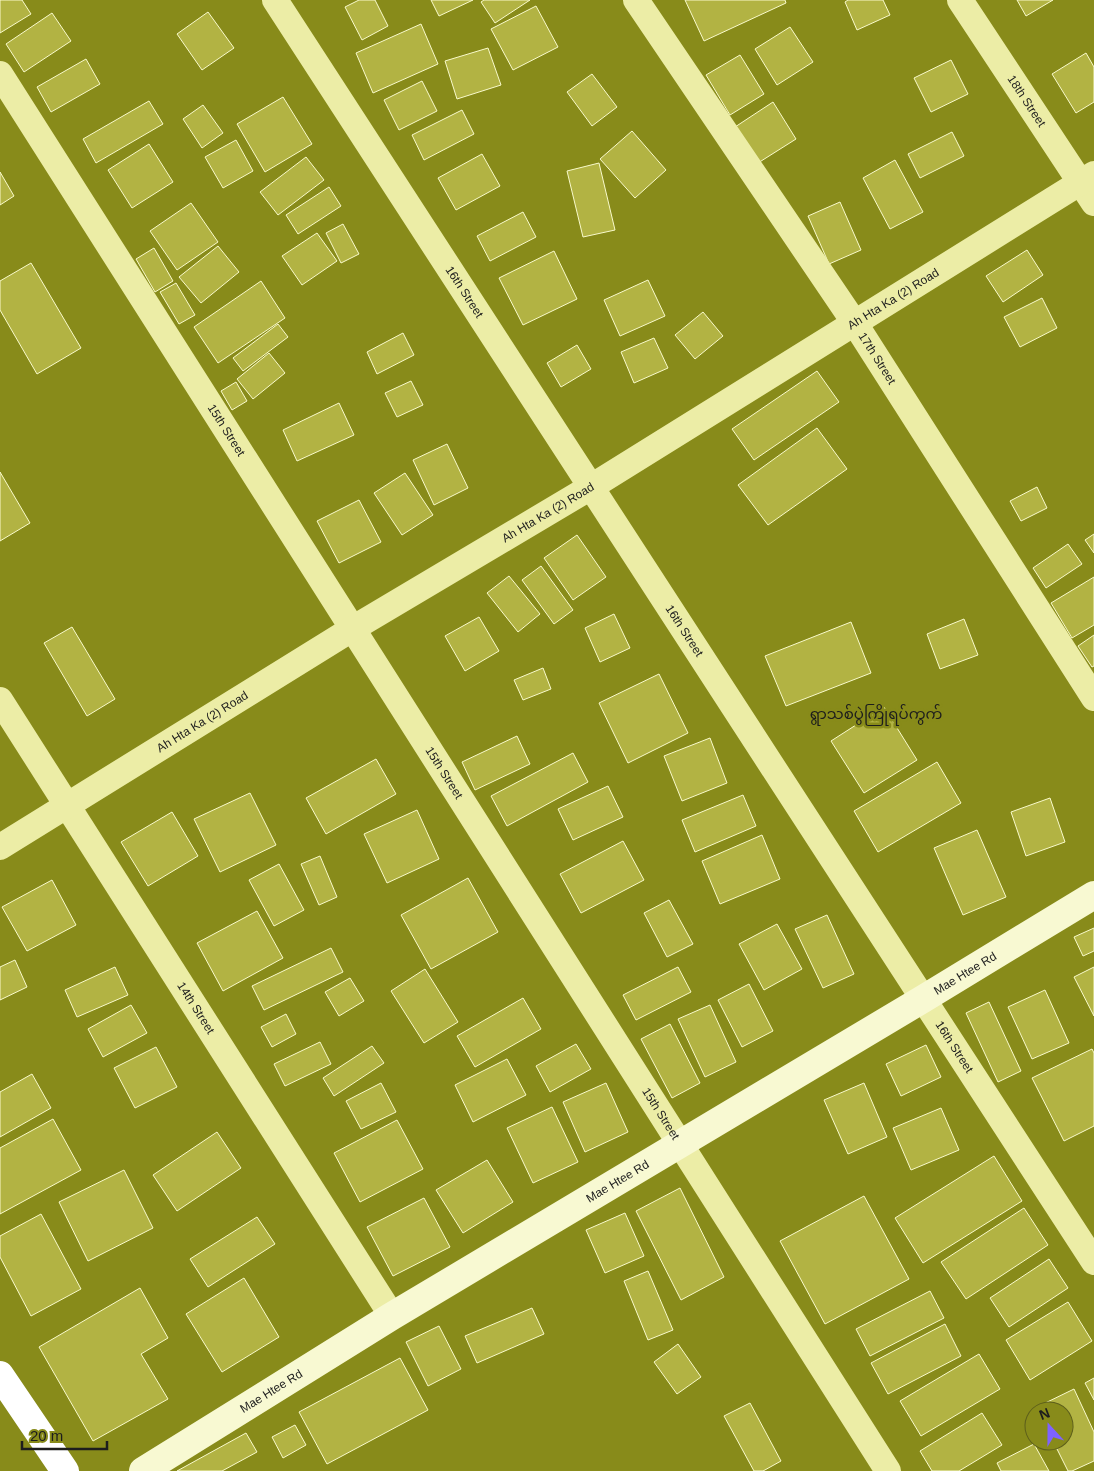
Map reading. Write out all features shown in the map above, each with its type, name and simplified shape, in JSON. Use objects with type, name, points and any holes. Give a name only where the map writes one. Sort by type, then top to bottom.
[{"type":"highway","points":[[0,1375],[65,1471]]},
{"type":"street","name":"16th Street","points":[[275,0],[1094,1262]]},
{"type":"street","name":"17th Street","points":[[636,0],[854,322],[1094,698]]},
{"type":"street","name":"18th Street","points":[[960,0],[1089,186]]},
{"type":"street","name":"15th Street","points":[[0,74],[888,1471]]},
{"type":"street","name":"Ah Hta Ka (2) Road","points":[[0,847],[352,629],[591,487],[854,322],[1089,186]]},
{"type":"street","name":"14th Street","points":[[0,700],[392,1316]]},
{"type":"street","name":"Mae Htee Rd","points":[[143,1471],[392,1316],[924,999],[1094,895]]},
{"type":"building","points":[[0,0],[22,0],[31,14],[0,33]]},
{"type":"building","points":[[359,0],[375,0],[388,26],[362,40],[345,7]]},
{"type":"building","points":[[431,0],[473,0],[439,16]]},
{"type":"building","points":[[484,0],[530,0],[495,23],[481,2]]},
{"type":"building","points":[[685,0],[785,0],[786,3],[704,41]]},
{"type":"building","points":[[848,0],[883,0],[890,15],[857,30],[845,2]]},
{"type":"building","points":[[1017,0],[1053,0],[1026,16]]},
{"type":"building","points":[[536,6],[558,47],[513,70],[491,29]]},
{"type":"building","points":[[208,12],[234,48],[202,70],[177,34]]},
{"type":"building","points":[[52,13],[71,41],[24,72],[6,44]]},
{"type":"building","points":[[421,24],[438,64],[373,93],[356,53]]},
{"type":"building","points":[[790,27],[813,62],[777,85],[755,49]]},
{"type":"building","points":[[488,48],[501,85],[457,99],[445,61]]},
{"type":"building","points":[[1086,53],[1094,67],[1094,102],[1076,113],[1052,74]]},
{"type":"building","points":[[740,55],[764,94],[730,115],[706,75]]},
{"type":"building","points":[[86,59],[100,84],[51,112],[37,87]]},
{"type":"building","points":[[951,60],[968,94],[931,112],[914,78]]},
{"type":"building","points":[[592,74],[617,107],[592,126],[567,92]]},
{"type":"building","points":[[422,81],[437,111],[399,130],[384,100]]},
{"type":"building","points":[[283,97],[312,144],[265,172],[237,124]]},
{"type":"building","points":[[149,101],[163,124],[96,163],[83,139]]},
{"type":"building","points":[[773,102],[796,139],[758,163],[735,127]]},
{"type":"building","points":[[203,105],[223,133],[202,148],[183,119]]},
{"type":"building","points":[[462,110],[474,134],[424,160],[412,135]]},
{"type":"building","points":[[632,131],[666,170],[635,198],[600,159]]},
{"type":"building","points":[[952,132],[964,156],[920,178],[908,154]]},
{"type":"building","points":[[236,140],[253,171],[223,188],[205,157]]},
{"type":"building","points":[[149,144],[173,182],[132,208],[108,170]]},
{"type":"building","points":[[482,154],[500,186],[456,210],[438,178]]},
{"type":"building","points":[[306,157],[324,180],[278,215],[260,192]]},
{"type":"building","points":[[895,160],[923,212],[890,229],[863,178]]},
{"type":"building","points":[[599,163],[615,230],[583,237],[567,171]]},
{"type":"building","points":[[0,172],[14,196],[0,205]]},
{"type":"building","points":[[329,187],[341,206],[298,234],[286,215]]},
{"type":"building","points":[[840,202],[861,250],[829,264],[808,216]]},
{"type":"building","points":[[191,203],[218,242],[177,270],[150,231]]},
{"type":"building","points":[[523,212],[536,237],[490,261],[477,236]]},
{"type":"building","points":[[343,224],[359,254],[341,263],[326,233]]},
{"type":"building","points":[[317,233],[337,261],[302,285],[282,256]]},
{"type":"building","points":[[218,246],[239,272],[201,303],[179,277]]},
{"type":"building","points":[[154,248],[173,281],[155,292],[136,259]]},
{"type":"building","points":[[1027,250],[1043,275],[1003,302],[986,276]]},
{"type":"building","points":[[554,251],[577,299],[523,325],[499,278]]},
{"type":"building","points":[[31,263],[81,348],[37,374],[0,310],[0,281]]},
{"type":"building","points":[[648,280],[665,316],[620,336],[604,300]]},
{"type":"building","points":[[261,281],[285,318],[218,363],[194,327]]},
{"type":"building","points":[[176,283],[195,315],[179,324],[160,292]]},
{"type":"building","points":[[1042,298],[1057,328],[1020,347],[1004,317]]},
{"type":"building","points":[[703,312],[723,336],[695,359],[675,335]]},
{"type":"building","points":[[278,324],[288,337],[243,371],[233,358]]},
{"type":"building","points":[[403,333],[414,355],[377,374],[367,352]]},
{"type":"building","points":[[654,338],[668,368],[634,383],[621,352]]},
{"type":"building","points":[[577,345],[591,369],[561,387],[547,363]]},
{"type":"building","points":[[269,353],[285,373],[253,399],[237,379]]},
{"type":"building","points":[[817,371],[839,402],[754,460],[732,429]]},
{"type":"building","points":[[411,381],[423,405],[397,417],[385,393]]},
{"type":"building","points":[[236,382],[247,401],[232,410],[221,391]]},
{"type":"building","points":[[339,403],[354,435],[297,461],[283,430]]},
{"type":"building","points":[[817,428],[847,469],[768,525],[738,485]]},
{"type":"building","points":[[447,444],[468,488],[434,505],[413,460]]},
{"type":"building","points":[[0,472],[30,523],[0,541]]},
{"type":"building","points":[[405,473],[433,515],[402,535],[374,493]]},
{"type":"building","points":[[1037,487],[1047,508],[1021,521],[1010,501]]},
{"type":"building","points":[[359,500],[381,542],[339,563],[317,521]]},
{"type":"building","points":[[1094,534],[1094,553],[1085,540]]},
{"type":"building","points":[[577,535],[606,577],[573,600],[544,558]]},
{"type":"building","points":[[1068,544],[1082,564],[1046,588],[1033,568]]},
{"type":"building","points":[[541,566],[573,610],[554,624],[522,580]]},
{"type":"building","points":[[509,576],[540,614],[518,632],[487,593]]},
{"type":"building","points":[[1094,577],[1094,625],[1072,638],[1051,603]]},
{"type":"building","points":[[614,614],[630,648],[600,662],[585,628]]},
{"type":"building","points":[[479,617],[499,651],[465,671],[445,636]]},
{"type":"building","points":[[964,619],[978,655],[940,669],[927,634]]},
{"type":"building","points":[[851,622],[871,673],[786,706],[765,656]]},
{"type":"building","points":[[72,627],[115,699],[87,716],[44,643]]},
{"type":"building","points":[[1094,635],[1094,666],[1092,667],[1078,646]]},
{"type":"building","points":[[543,668],[551,689],[523,700],[514,680]]},
{"type":"building","points":[[659,674],[688,733],[628,763],[599,703]]},
{"type":"building","points":[[884,707],[917,760],[864,793],[831,741]]},
{"type":"building","points":[[517,736],[530,764],[475,790],[462,762]]},
{"type":"building","points":[[710,738],[727,783],[682,801],[664,756]]},
{"type":"building","points":[[573,753],[588,782],[507,826],[491,796]]},
{"type":"building","points":[[376,759],[396,794],[326,834],[306,798]]},
{"type":"building","points":[[937,762],[961,803],[878,852],[854,811]]},
{"type":"building","points":[[608,786],[623,817],[573,840],[558,809]]},
{"type":"building","points":[[250,793],[276,845],[220,872],[194,819]]},
{"type":"building","points":[[743,795],[756,826],[695,852],[682,820]]},
{"type":"building","points":[[1050,798],[1065,842],[1026,856],[1011,812]]},
{"type":"building","points":[[417,810],[439,859],[387,883],[364,834]]},
{"type":"building","points":[[172,812],[198,856],[148,886],[121,842]]},
{"type":"building","points":[[977,830],[1006,897],[963,915],[934,848]]},
{"type":"building","points":[[762,835],[780,879],[720,904],[702,861]]},
{"type":"building","points":[[623,841],[644,880],[581,913],[560,874]]},
{"type":"building","points":[[320,856],[337,897],[319,905],[301,864]]},
{"type":"building","points":[[279,864],[304,910],[274,926],[249,880]]},
{"type":"building","points":[[468,878],[498,932],[431,969],[401,915]]},
{"type":"building","points":[[52,880],[76,925],[27,951],[2,907]]},
{"type":"building","points":[[669,900],[693,944],[667,957],[644,913]]},
{"type":"building","points":[[257,911],[283,958],[223,991],[197,943]]},
{"type":"building","points":[[827,915],[854,974],[823,988],[795,929]]},
{"type":"building","points":[[777,924],[802,969],[764,990],[739,944]]},
{"type":"building","points":[[1094,928],[1094,951],[1083,956],[1074,937]]},
{"type":"building","points":[[331,948],[343,972],[264,1010],[252,986]]},
{"type":"building","points":[[15,960],[27,987],[0,1000],[0,967]]},
{"type":"building","points":[[115,967],[128,995],[77,1017],[65,990]]},
{"type":"building","points":[[678,967],[691,992],[636,1020],[623,995]]},
{"type":"building","points":[[1094,967],[1094,1016],[1074,977]]},
{"type":"building","points":[[425,969],[458,1022],[424,1043],[391,991]]},
{"type":"building","points":[[350,978],[364,1001],[339,1016],[325,992]]},
{"type":"building","points":[[749,984],[773,1031],[742,1047],[718,1000]]},
{"type":"building","points":[[1045,990],[1069,1043],[1032,1059],[1008,1007]]},
{"type":"building","points":[[523,998],[541,1029],[475,1067],[457,1036]]},
{"type":"building","points":[[989,1002],[1021,1071],[998,1082],[966,1013]]},
{"type":"building","points":[[131,1005],[147,1033],[103,1057],[88,1029]]},
{"type":"building","points":[[710,1005],[736,1062],[705,1077],[678,1019]]},
{"type":"building","points":[[286,1014],[296,1034],[272,1047],[261,1027]]},
{"type":"building","points":[[670,1024],[700,1083],[672,1098],[641,1039]]},
{"type":"building","points":[[320,1042],[331,1064],[285,1086],[274,1064]]},
{"type":"building","points":[[576,1044],[591,1069],[550,1092],[536,1066]]},
{"type":"building","points":[[926,1045],[941,1077],[901,1096],[886,1064]]},
{"type":"building","points":[[372,1046],[384,1063],[334,1096],[323,1078]]},
{"type":"building","points":[[156,1047],[177,1087],[135,1108],[114,1068]]},
{"type":"building","points":[[1092,1049],[1094,1053],[1094,1126],[1064,1141],[1032,1078]]},
{"type":"building","points":[[507,1059],[526,1095],[473,1122],[455,1085]]},
{"type":"building","points":[[32,1074],[51,1108],[0,1137],[0,1092]]},
{"type":"building","points":[[381,1083],[396,1112],[361,1129],[346,1101]]},
{"type":"building","points":[[606,1083],[628,1132],[585,1152],[563,1102]]},
{"type":"building","points":[[864,1083],[887,1137],[848,1154],[824,1100]]},
{"type":"building","points":[[552,1107],[578,1162],[533,1183],[507,1128]]},
{"type":"building","points":[[941,1108],[959,1150],[911,1170],[893,1128]]},
{"type":"building","points":[[53,1119],[81,1170],[0,1214],[0,1148]]},
{"type":"building","points":[[397,1120],[423,1169],[360,1202],[334,1153]]},
{"type":"building","points":[[217,1132],[241,1168],[177,1211],[153,1175]]},
{"type":"building","points":[[994,1156],[1022,1201],[923,1263],[895,1218]]},
{"type":"building","points":[[487,1160],[513,1202],[463,1233],[436,1190]]},
{"type":"building","points":[[124,1170],[153,1228],[88,1261],[59,1202]]},
{"type":"building","points":[[680,1188],[724,1277],[681,1300],[636,1211]]},
{"type":"building","points":[[864,1196],[909,1279],[825,1324],[780,1241]]},
{"type":"building","points":[[424,1198],[450,1247],[393,1276],[367,1227]]},
{"type":"building","points":[[1024,1208],[1048,1245],[966,1299],[941,1262]]},
{"type":"building","points":[[625,1213],[644,1256],[605,1273],[586,1230]]},
{"type":"building","points":[[41,1214],[81,1289],[31,1316],[0,1257],[0,1236]]},
{"type":"building","points":[[257,1217],[275,1244],[208,1287],[190,1259]]},
{"type":"building","points":[[1049,1259],[1068,1288],[1009,1327],[990,1298]]},
{"type":"building","points":[[648,1271],[673,1330],[648,1340],[624,1281]]},
{"type":"building","points":[[244,1278],[279,1337],[222,1372],[186,1314]]},
{"type":"building","points":[[140,1288],[168,1338],[141,1354],[168,1399],[93,1441],[39,1347]]},
{"type":"building","points":[[930,1291],[944,1318],[870,1356],[856,1329]]},
{"type":"building","points":[[1068,1302],[1092,1341],[1030,1380],[1006,1340]]},
{"type":"building","points":[[532,1308],[544,1334],[477,1363],[465,1336]]},
{"type":"building","points":[[945,1324],[961,1356],[888,1394],[871,1363]]},
{"type":"building","points":[[439,1326],[461,1369],[428,1386],[406,1342]]},
{"type":"building","points":[[678,1344],[701,1377],[677,1394],[654,1362]]},
{"type":"building","points":[[979,1354],[1000,1389],[921,1436],[900,1401]]},
{"type":"building","points":[[400,1358],[428,1410],[327,1464],[299,1412]]},
{"type":"building","points":[[1094,1378],[1094,1400],[1085,1383]]},
{"type":"building","points":[[1074,1389],[1094,1432],[1094,1461],[1068,1471],[1058,1451],[1074,1451],[1074,1401],[1049,1401]]},
{"type":"building","points":[[750,1403],[781,1461],[763,1471],[754,1471],[724,1416]]},
{"type":"building","points":[[982,1413],[1002,1445],[959,1471],[932,1471],[920,1451]]},
{"type":"building","points":[[295,1425],[306,1445],[283,1458],[272,1437]]},
{"type":"building","points":[[246,1433],[257,1452],[222,1471],[177,1471]]},
{"type":"building","points":[[1024,1449],[1024,1451],[1038,1451],[1049,1471],[1001,1471],[997,1463]]},
{"type":"district","name":"ရွာသစ်ပွဲကြိုရပ်ကွက်","points":[[876,714]]}]
